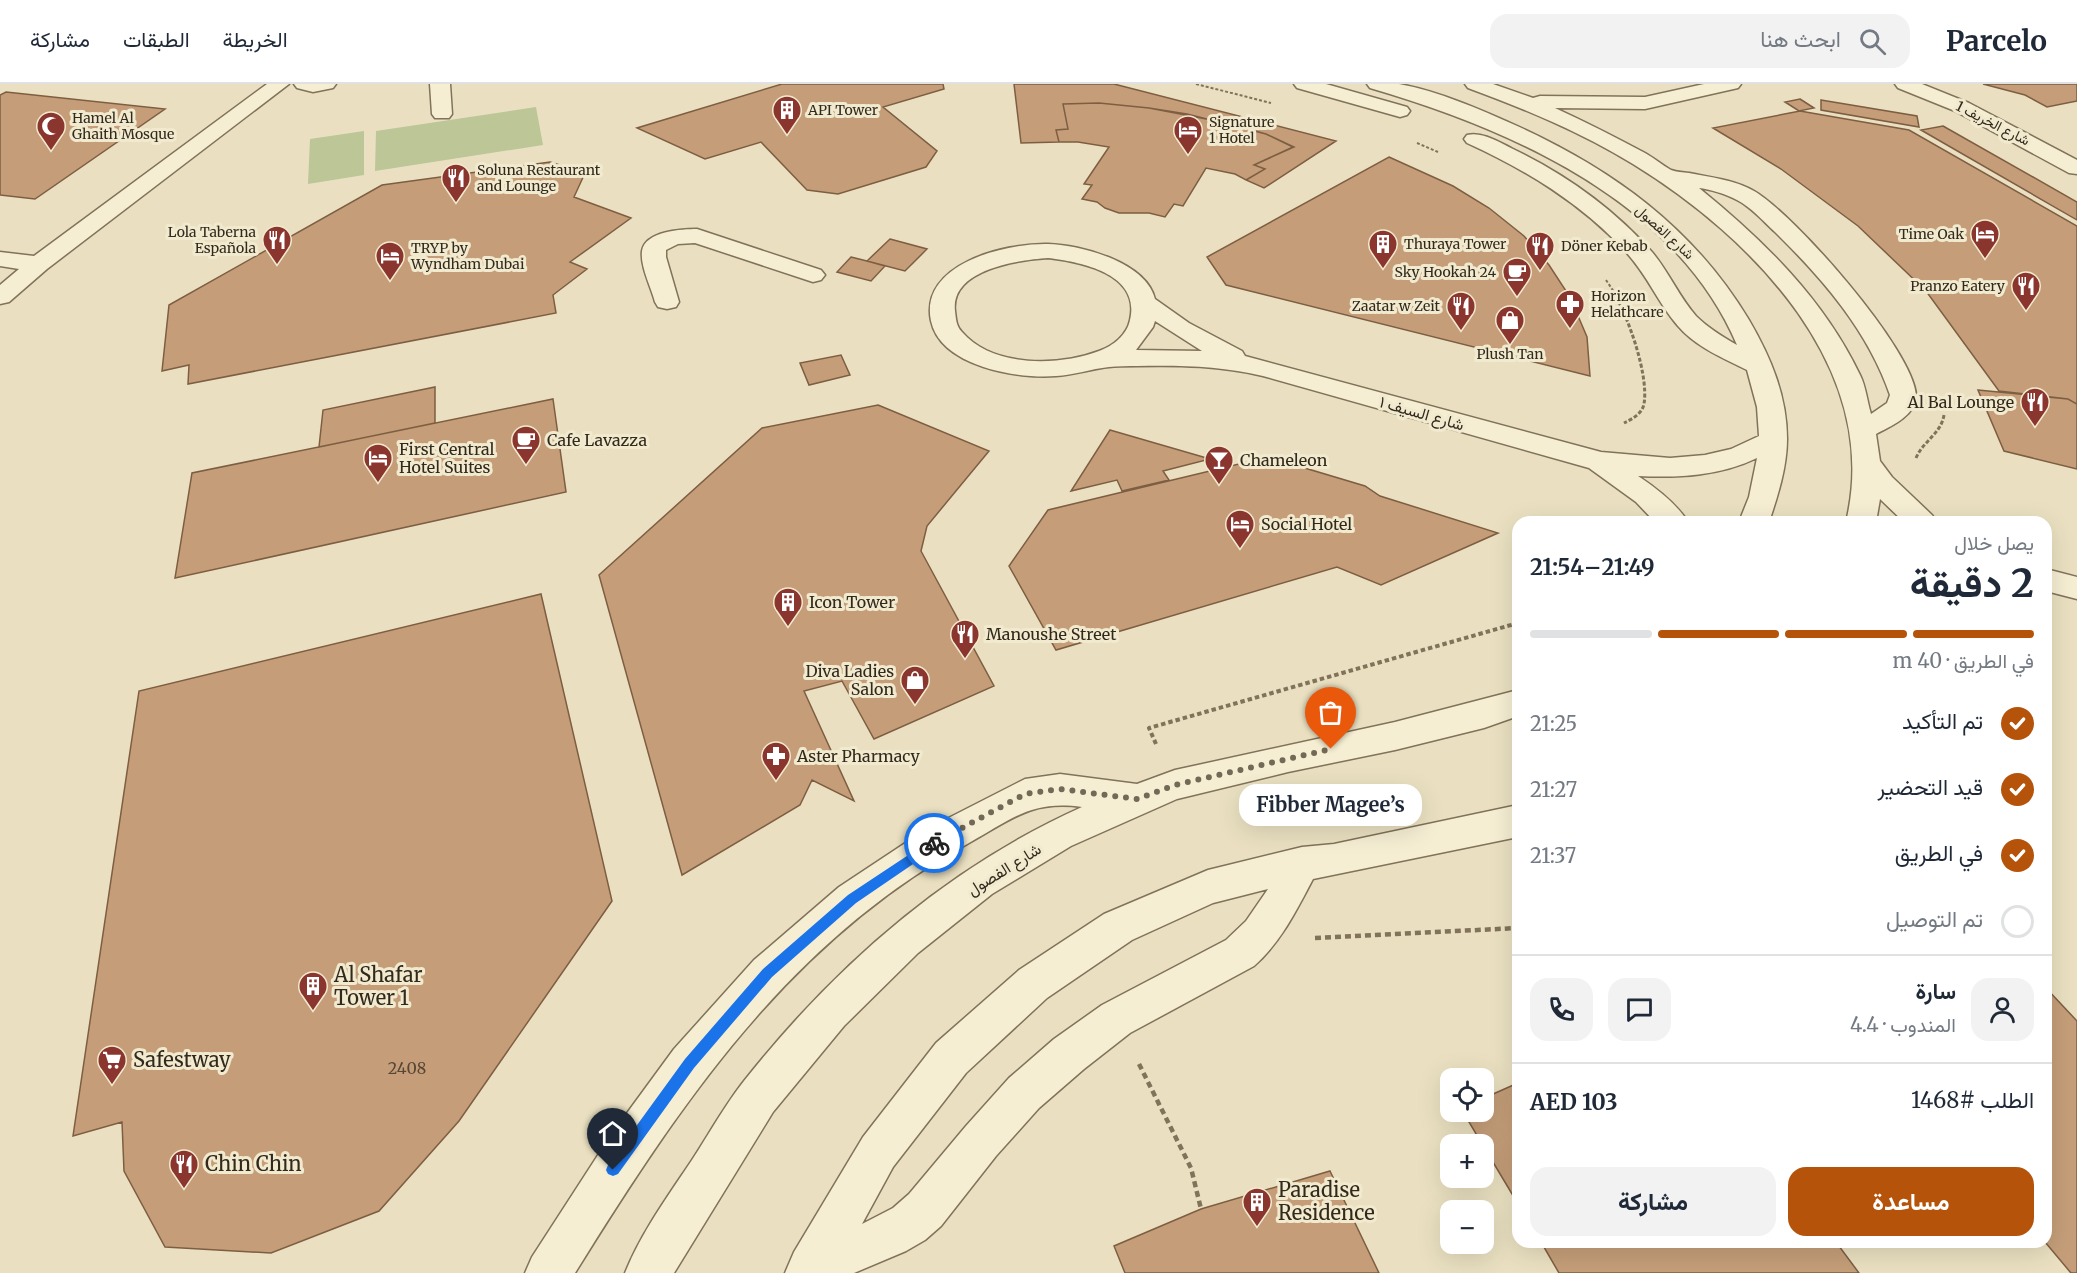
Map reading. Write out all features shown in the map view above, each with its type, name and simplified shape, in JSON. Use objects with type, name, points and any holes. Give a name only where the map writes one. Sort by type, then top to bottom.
[{"type":"street","points":[[0,297],[39,264],[279,84]]},
{"type":"street","points":[[304,84],[313,86],[326,84]]},
{"type":"street","points":[[440,84],[442,114]]},
{"type":"street","points":[[1304,84],[1371,102],[1450,129],[1511,156],[1547,176],[1588,204],[1624,236],[1655,271],[1687,320],[1708,338],[1761,367]]},
{"type":"street","name":"شارع الفصول","points":[[1377,84],[1450,106],[1501,125],[1557,153],[1611,186],[1659,223],[1701,265],[1735,312],[1761,367],[1770,401],[1774,440],[1767,489],[1756,516]]},
{"type":"street","points":[[1520,100],[1583,104],[1645,103],[1731,84]]},
{"type":"street","name":"شارع الخريف 1","points":[[1905,84],[1962,107],[2077,168]]},
{"type":"street","points":[[1481,85],[1576,125],[1631,137],[1663,174],[1709,207],[1752,244],[1790,285],[1823,330],[1848,378],[1862,430],[1868,464],[1863,516]]},
{"type":"street","points":[[1631,137],[1636,113],[1645,103]]},
{"type":"street","points":[[1663,174],[1723,188],[1752,200],[1822,267],[1852,304],[1880,344],[1903,395],[1898,410],[1862,430]]},
{"type":"street","points":[[667,302],[654,257],[654,248],[665,240],[681,236],[697,236],[813,275]]},
{"type":"street","points":[[1048,251],[1095,259],[1114,268],[1136,286],[1144,302],[1145,315],[1141,328],[1132,340],[1118,351],[1081,366],[1055,369],[1010,366],[989,360],[967,349],[951,335],[943,318],[943,299],[950,286],[976,265],[1000,256],[1048,251]]},
{"type":"street","points":[[0,259],[39,264]]},
{"type":"street","name":"شارع السيف ١","points":[[1144,302],[1180,327],[1246,363]]},
{"type":"street","name":"شارع السيف ١","points":[[1101,359],[1159,358],[1246,363],[1599,463]]},
{"type":"street","points":[[1599,463],[1664,468],[1697,466],[1752,452],[1774,440]]},
{"type":"street","points":[[1599,463],[1646,495],[1667,516]]},
{"type":"street","points":[[1868,464],[1882,484],[1917,516]]},
{"type":"street","points":[[2052,582],[2077,588]]},
{"type":"street","name":"شارع الفصول","points":[[648,1273],[758,1097],[830,1012],[904,940],[980,882],[1058,836],[1137,799],[1175,785],[1395,736],[1512,705]]},
{"type":"street","points":[[548,1273],[626,1150],[690,1064],[768,973],[852,899],[938,841],[1025,794],[1060,789],[1137,799]]},
{"type":"street","points":[[809,1271],[878,1152],[951,1058],[1033,984],[1118,927],[1208,887],[1302,864],[1334,860],[1512,822]]},
{"type":"street","points":[[809,1271],[890,1235],[909,1224],[925,1210],[981,1141],[1024,1093],[1069,1054],[1116,1019],[1223,964],[1255,941],[1302,864]]},
{"type":"path","points":[[1196,84],[1279,105]]},
{"type":"path","points":[[1412,141],[1440,153]]},
{"type":"path","points":[[1599,463],[1611,430],[1635,418],[1642,411],[1644,403],[1639,349],[1629,320],[1602,273]]},
{"type":"path","points":[[1629,320],[1638,325]]},
{"type":"path","points":[[1175,785],[1149,729],[1512,625]]},
{"type":"path","points":[[1255,941],[1512,928]]},
{"type":"path","points":[[1116,1019],[1191,1168],[1202,1209]]},
{"type":"green space","points":[[536,107],[543,145],[375,171],[376,131]]},
{"type":"green space","points":[[364,131],[364,175],[308,184],[310,139]]},
{"type":"building","name":"API Tower","points":[[782,84],[943,84],[944,89],[883,107],[937,151],[926,167],[838,194],[807,190],[761,142],[705,159],[637,128]]},
{"type":"building","points":[[1014,84],[1114,84],[1336,141],[1264,188],[1246,180],[1265,169],[1254,165],[1293,147],[1266,134],[1187,114],[1099,103],[1063,104],[1068,129],[1056,130],[1059,142],[1021,143]]},
{"type":"building","points":[[1983,84],[2077,84],[2077,101],[2047,107],[2025,95]]},
{"type":"building","name":"Hamel Al Ghaith Mosque","points":[[6,92],[165,109],[35,199],[0,195],[0,95]]},
{"type":"building","points":[[1800,99],[1814,108],[1799,111],[1785,102]]},
{"type":"building","points":[[1821,100],[1917,116],[1919,127],[1821,110]]},
{"type":"building","name":"Signature 1 Hotel","points":[[1099,103],[1149,108],[1222,122],[1266,134],[1294,147],[1254,165],[1265,169],[1246,180],[1235,174],[1206,168],[1183,206],[1174,204],[1165,217],[1149,213],[1119,213],[1097,202],[1082,199],[1092,185],[1084,184],[1109,147],[1078,142],[1059,142],[1056,130],[1068,129],[1063,104]]},
{"type":"building","name":"Time Oak","points":[[1800,111],[1909,130],[2077,226],[2077,404],[2068,399],[1999,391],[1926,291],[1858,226],[1781,169],[1713,128]]},
{"type":"building","points":[[1943,126],[2077,202],[2077,220],[1921,130]]},
{"type":"building","name":"Thuraya Tower","points":[[1389,157],[1453,186],[1489,208],[1524,236],[1549,265],[1570,297],[1587,337],[1590,376],[1226,285],[1207,257]]},
{"type":"building","name":"TRYP by Wyndham Dubai","points":[[550,162],[585,173],[574,197],[631,218],[570,262],[587,269],[553,295],[556,313],[188,384],[189,365],[162,371],[169,305],[382,185]]},
{"type":"building","points":[[890,239],[927,249],[905,271],[867,261]]},
{"type":"building","points":[[851,257],[885,266],[871,281],[837,272]]},
{"type":"building","points":[[841,355],[850,375],[809,385],[800,363]]},
{"type":"building","points":[[435,387],[435,423],[319,447],[323,410]]},
{"type":"building","name":"Al Bal Lounge","points":[[1978,390],[2068,399],[2077,404],[2077,469],[2004,451]]},
{"type":"building","name":"First Central Hotel Suites","points":[[553,399],[566,492],[175,578],[192,473]]},
{"type":"building","name":"Icon Tower","points":[[878,405],[989,451],[927,526],[921,551],[994,686],[874,739],[842,681],[804,691],[854,801],[812,780],[800,805],[682,875],[599,575],[762,428]]},
{"type":"building","points":[[1110,430],[1210,459],[1163,471],[1169,480],[1122,491],[1117,480],[1071,491]]},
{"type":"building","name":"Social Hotel","points":[[1268,457],[1365,486],[1380,496],[1498,533],[1381,585],[1337,567],[1056,650],[1009,566],[1048,510]]},
{"type":"building","name":"Al Shafar Tower 1","points":[[541,594],[612,901],[459,1121],[379,1211],[271,1253],[165,1247],[124,1171],[122,1122],[73,1136],[139,691]]},
{"type":"building","points":[[2052,994],[2077,1021],[2077,1273],[2071,1273],[2050,1248],[2052,1248]]},
{"type":"building","points":[[1512,1086],[1512,1194],[1494,1164],[1494,1134],[1476,1134],[1469,1122],[1494,1122],[1494,1094]]},
{"type":"building","name":"Paradise Residence","points":[[1330,1171],[1379,1273],[1125,1273],[1114,1246],[1201,1209]]},
{"type":"building","points":[[1544,1248],[1840,1248],[1859,1273],[1559,1273]]},
{"type":"way so far","points":[[934,843],[1025,794],[1037,791],[1060,789],[1137,799],[1175,785],[1331,749]]},
{"type":"place","name":"API Tower","points":[[787,136]]},
{"type":"place","name":"Hamel Al Ghaith Mosque","points":[[51,152]]},
{"type":"place","name":"Signature 1 Hotel","points":[[1188,156]]},
{"type":"place","name":"Soluna Restaurant and Lounge","points":[[456,204]]},
{"type":"place","name":"Time Oak","points":[[1985,260]]},
{"type":"place","name":"Lola Taberna Española","points":[[277,266]]},
{"type":"place","name":"Thuraya Tower","points":[[1383,270]]},
{"type":"place","name":"Döner Kebab","points":[[1540,272]]},
{"type":"place","name":"TRYP by Wyndham Dubai","points":[[390,282]]},
{"type":"place","name":"Sky Hookah 24","points":[[1517,298]]},
{"type":"place","name":"Pranzo Eatery","points":[[2026,312]]},
{"type":"place","name":"Horizon Helathcare","points":[[1570,330]]},
{"type":"place","name":"Zaatar w Zeit","points":[[1461,332]]},
{"type":"place","name":"Plush Tan","points":[[1510,346]]},
{"type":"place","name":"Al Bal Lounge","points":[[2035,428]]},
{"type":"place","name":"Cafe Lavazza","points":[[526,466]]},
{"type":"place","name":"First Central Hotel Suites","points":[[378,484]]},
{"type":"place","name":"Chameleon","points":[[1219,486]]},
{"type":"place","name":"Social Hotel","points":[[1240,550]]},
{"type":"place","name":"Icon Tower","points":[[788,628]]},
{"type":"place","name":"Manoushe Street","points":[[965,660]]},
{"type":"place","name":"Diva Ladies Salon","points":[[915,706]]},
{"type":"place","name":"Fibber Magee’s","points":[[1331,749]]},
{"type":"place","name":"Aster Pharmacy","points":[[776,782]]},
{"type":"place","name":"Al Shafar Tower 1","points":[[313,1012]]},
{"type":"place","name":"Safestway","points":[[112,1086]]},
{"type":"place","name":"Chin Chin","points":[[184,1190]]},
{"type":"place","name":"Paradise Residence","points":[[1257,1228]]},
{"type":"route","points":[[613,1170],[690,1064],[768,973],[852,899],[934,843]]}]
